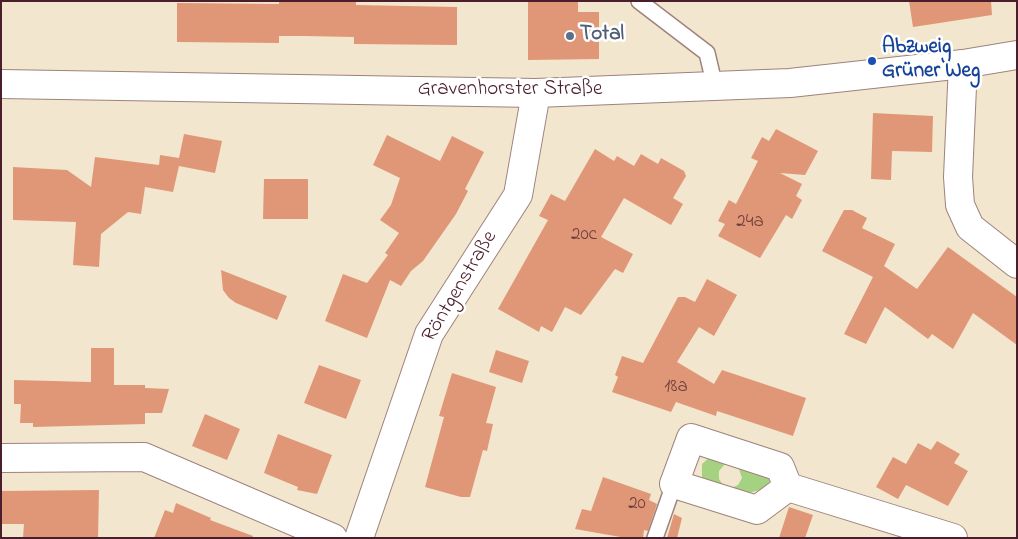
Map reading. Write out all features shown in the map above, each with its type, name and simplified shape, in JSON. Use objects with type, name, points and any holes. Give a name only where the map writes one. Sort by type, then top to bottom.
[{"type":"street","name":"Gravenhorster Straße","points":[[1,84],[536,93],[799,82],[963,64],[1017,55]]},
{"type":"street","points":[[963,64],[958,177],[960,205],[970,227],[1017,264]]},
{"type":"street","name":"Röntgenstraße","points":[[359,538],[429,334],[518,195],[536,93]]},
{"type":"street","points":[[691,438],[780,467],[788,487],[757,510],[674,484],[691,438]]},
{"type":"street","points":[[1,458],[144,457],[333,538]]},
{"type":"street","points":[[788,487],[953,538]]},
{"type":"lane","points":[[639,1],[707,53],[715,87]]},
{"type":"lane","points":[[654,538],[674,484]]},
{"type":"green space","points":[[711,456],[730,464],[724,465],[719,471],[719,479],[723,485],[721,491],[705,485],[702,477],[702,464]]},
{"type":"green space","points":[[738,466],[766,471],[771,479],[764,489],[740,495],[731,488],[738,485],[742,478]]},
{"type":"building","points":[[279,1],[356,1],[356,5],[457,7],[457,45],[354,44],[354,37],[304,36],[279,36],[279,43],[177,42],[177,3],[279,4]]},
{"type":"building","points":[[528,1],[578,1],[578,12],[599,12],[599,59],[528,60]]},
{"type":"building","points":[[909,1],[991,1],[992,15],[913,27]]},
{"type":"building","points":[[873,113],[933,116],[932,152],[892,151],[891,180],[871,179]]},
{"type":"building","points":[[776,129],[818,151],[805,175],[780,173],[802,184],[796,196],[802,200],[792,219],[786,215],[760,258],[718,236],[725,224],[718,221],[729,200],[736,204],[758,161],[751,158],[762,137],[769,141]]},
{"type":"building","points":[[184,134],[222,141],[215,173],[179,166],[173,192],[145,187],[141,214],[128,212],[101,234],[99,267],[73,265],[76,222],[13,220],[13,167],[67,170],[91,187],[95,157],[159,165],[160,155],[179,158]]},
{"type":"building","points":[[387,135],[440,161],[452,136],[484,152],[465,189],[468,191],[456,214],[423,261],[411,271],[401,286],[390,280],[367,338],[325,321],[343,274],[367,283],[388,255],[385,253],[399,233],[380,220],[391,205],[400,178],[373,165]]},
{"type":"building","points":[[595,149],[614,161],[617,156],[634,166],[641,154],[658,164],[661,158],[684,171],[686,176],[673,198],[683,204],[671,225],[624,198],[601,237],[633,254],[623,273],[615,269],[581,315],[565,307],[552,332],[541,326],[539,332],[498,309],[548,220],[539,216],[551,194],[565,201]]},
{"type":"building","points":[[264,179],[308,179],[308,219],[263,219]]},
{"type":"building","points":[[844,210],[852,210],[867,218],[862,228],[895,244],[884,266],[917,289],[948,247],[1017,297],[1017,345],[973,313],[953,349],[932,334],[928,339],[885,307],[866,344],[844,334],[873,277],[822,251]]},
{"type":"building","points":[[221,270],[287,296],[277,320],[236,303],[229,298],[223,290]]},
{"type":"building","points":[[707,279],[737,295],[714,336],[699,327],[677,362],[714,384],[722,370],[806,398],[793,436],[717,411],[716,416],[676,402],[671,412],[612,392],[618,377],[615,375],[622,356],[643,363],[678,297],[685,297],[695,302]]},
{"type":"building","points":[[91,348],[114,348],[114,385],[145,385],[145,388],[169,389],[162,413],[145,413],[145,424],[33,427],[33,423],[20,423],[21,404],[14,404],[14,380],[91,382]]},
{"type":"building","points":[[496,350],[529,361],[522,383],[489,372]]},
{"type":"building","points":[[319,365],[361,380],[346,419],[304,403]]},
{"type":"building","points":[[452,373],[496,387],[486,423],[493,424],[487,451],[483,450],[470,497],[461,497],[425,487],[444,417],[439,416]]},
{"type":"building","points":[[205,414],[240,429],[227,460],[192,446]]},
{"type":"building","points":[[278,434],[332,455],[317,494],[297,490],[298,487],[264,473]]},
{"type":"building","points":[[937,441],[960,454],[954,463],[968,471],[948,506],[906,485],[898,499],[876,487],[893,457],[906,464],[918,443],[931,450]]},
{"type":"building","points":[[603,477],[651,494],[649,500],[657,504],[648,531],[644,530],[643,538],[626,538],[575,529],[582,509],[591,511]]},
{"type":"building","points":[[99,490],[98,538],[23,538],[24,524],[1,524],[1,491]]},
{"type":"building","points":[[176,503],[211,518],[210,520],[253,536],[252,538],[154,538],[165,510],[173,513]]},
{"type":"building","points":[[789,507],[813,515],[805,538],[779,538]]},
{"type":"building","points":[[674,514],[682,518],[677,538],[667,538]]},
{"type":"place","name":"Total","points":[[570,36]]},
{"type":"place","name":"Abzweig Grüner Weg","points":[[872,61]]}]
